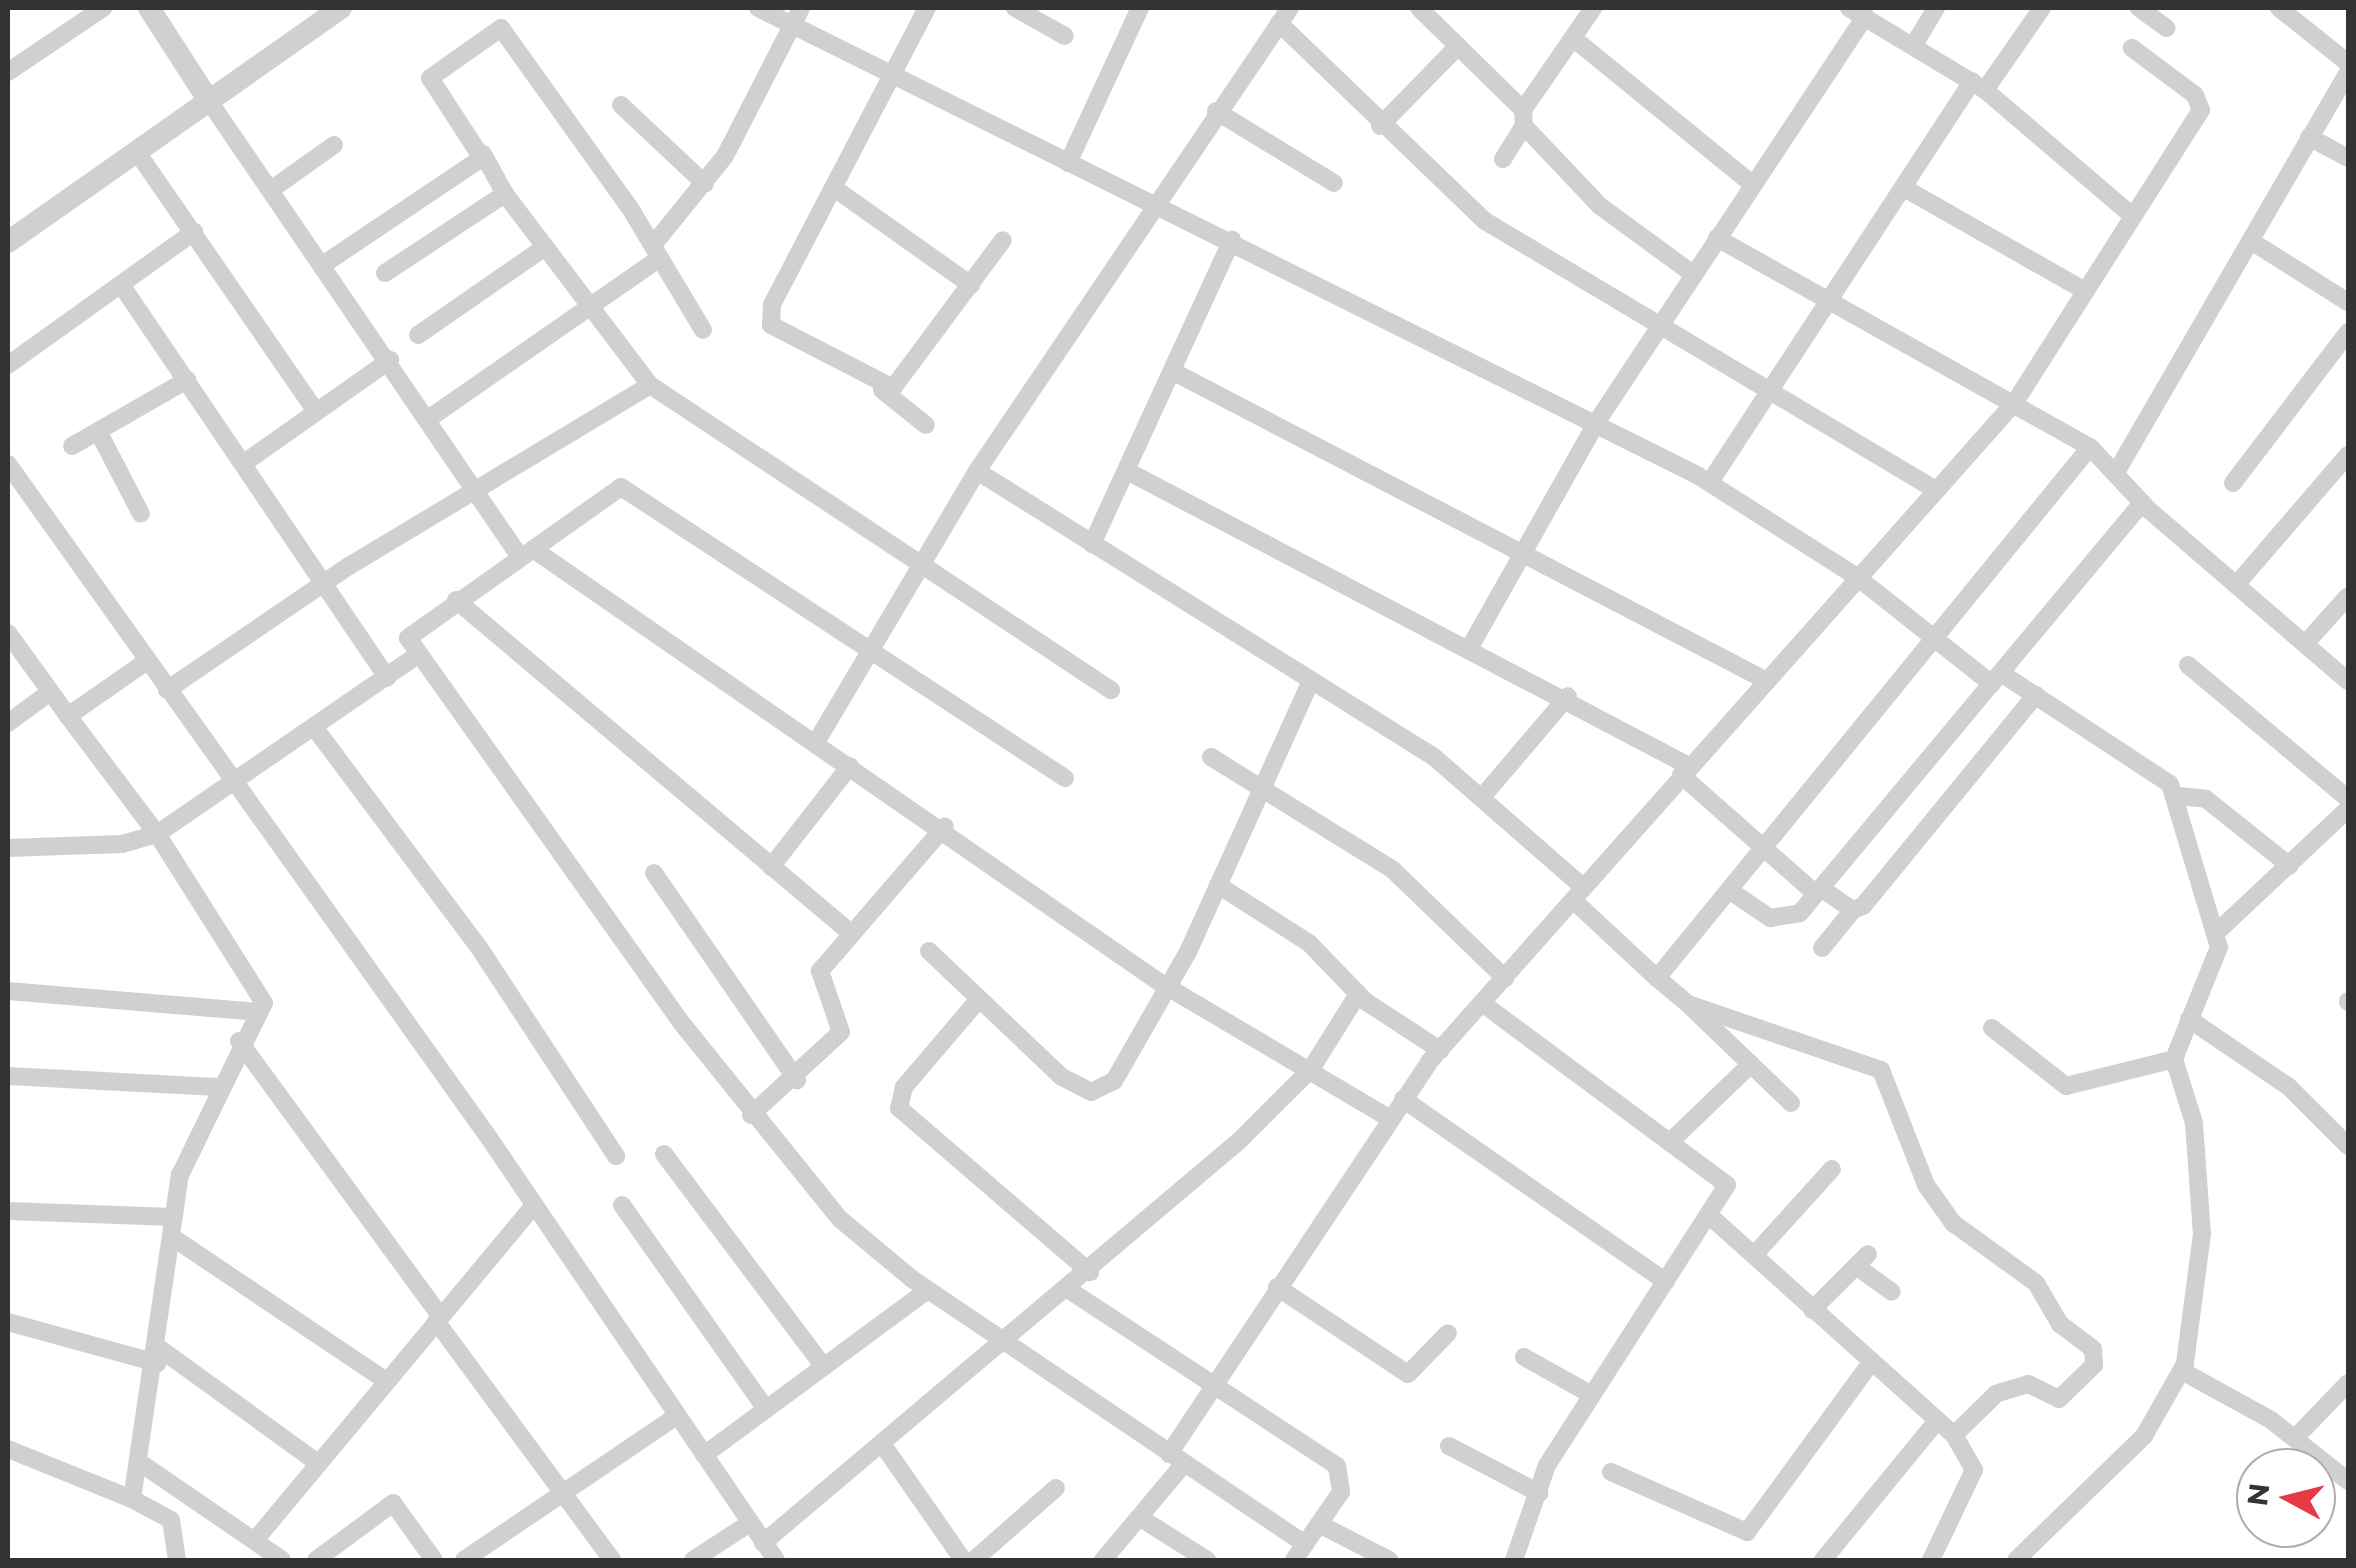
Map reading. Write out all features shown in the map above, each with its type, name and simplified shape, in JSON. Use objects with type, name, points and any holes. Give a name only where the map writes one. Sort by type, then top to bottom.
[{"type":"street","points":[[8,72],[103,8]]},
{"type":"street","points":[[150,8],[209,101],[431,418],[475,490],[526,554],[945,826],[1169,988],[1389,1118]]},
{"type":"street","points":[[758,8],[797,16],[893,75],[1157,207],[1232,240],[1710,482],[1857,577],[1996,678],[2036,695],[2163,776],[2179,796],[2218,930],[2216,961],[2188,1019],[2174,1060],[2194,1123],[2202,1234],[2182,1371],[2144,1436],[2016,1560]]},
{"type":"street","points":[[926,425],[882,390],[768,317],[927,8]]},
{"type":"street","points":[[1015,8],[1065,36]]},
{"type":"street","points":[[1068,163],[1140,8]]},
{"type":"street","points":[[1419,8],[1524,118],[1600,206],[1693,274]]},
{"type":"street","points":[[1503,159],[1593,8]]},
{"type":"street","points":[[1915,43],[1936,8]]},
{"type":"street","points":[[1710,482],[1904,188],[1979,85],[2042,8]]},
{"type":"street","points":[[2139,8],[2167,28]]},
{"type":"street","points":[[2279,8],[2348,64]]},
{"type":"street","points":[[11,233],[137,152],[335,9]]},
{"type":"street","points":[[1470,647],[1518,552],[1596,423],[1752,184],[1857,12],[1915,43],[1979,85],[2129,213]]},
{"type":"street","points":[[815,744],[978,471],[1284,15],[1380,126],[1485,222],[1656,330],[1934,490]]},
{"type":"street","points":[[431,418],[590,306],[656,251],[705,184],[797,16]]},
{"type":"street","points":[[703,330],[656,251],[501,28],[430,78],[483,154],[505,194],[650,385],[1111,690]]},
{"type":"street","points":[[1573,38],[1752,184]]},
{"type":"street","points":[[1380,126],[1458,46]]},
{"type":"street","points":[[1104,1560],[1142,1519],[1213,1386],[1389,1118],[1440,1050],[1764,680],[2015,402],[2129,213],[2201,110],[2194,95],[2132,48]]},
{"type":"street","points":[[2118,469],[2348,72]]},
{"type":"street","points":[[621,105],[705,184]]},
{"type":"street","points":[[1216,111],[1334,183]]},
{"type":"street","points":[[2309,137],[2348,158]]},
{"type":"street","points":[[272,190],[334,145]]},
{"type":"street","points":[[137,152],[316,411]]},
{"type":"street","points":[[324,264],[483,154]]},
{"type":"street","points":[[834,188],[971,285]]},
{"type":"street","points":[[1904,188],[2082,290]]},
{"type":"street","points":[[385,273],[505,194]]},
{"type":"street","points":[[8,365],[194,232]]},
{"type":"street","points":[[1717,238],[2090,447],[2118,469],[2142,504],[2348,681]]},
{"type":"street","points":[[882,390],[900,382],[1003,240]]},
{"type":"street","points":[[1092,544],[1232,240]]},
{"type":"street","points":[[2251,241],[2348,302]]},
{"type":"street","points":[[418,335],[545,246]]},
{"type":"street","points":[[122,286],[388,678]]},
{"type":"street","points":[[2233,483],[2348,332]]},
{"type":"street","points":[[244,464],[390,360]]},
{"type":"street","points":[[1172,371],[1764,680]]},
{"type":"street","points":[[72,446],[186,380]]},
{"type":"street","points":[[167,690],[326,582],[650,385]]},
{"type":"street","points":[[98,431],[141,514]]},
{"type":"street","points":[[1656,978],[2090,447]]},
{"type":"street","points":[[2236,584],[2348,455]]},
{"type":"street","points":[[8,464],[534,1205],[776,1560]]},
{"type":"street","points":[[978,471],[1311,681],[1483,796],[1656,978],[1791,1103]]},
{"type":"street","points":[[1127,471],[1568,696],[1685,770],[1764,850],[1818,891],[1853,910]]},
{"type":"street","points":[[1065,778],[621,487],[410,631],[416,657],[752,1115],[840,1218],[928,1290],[1305,1544]]},
{"type":"street","points":[[1729,890],[1781,921],[1818,891],[2142,504]]},
{"type":"street","points":[[2305,644],[2348,596]]},
{"type":"street","points":[[456,600],[852,934]]},
{"type":"street","points":[[8,634],[157,834],[260,989],[258,1012],[239,1041],[180,1175],[158,1356],[132,1499]]},
{"type":"street","points":[[8,848],[122,844],[157,834],[317,731],[416,657]]},
{"type":"street","points":[[68,716],[147,661]]},
{"type":"street","points":[[2188,666],[2348,799]]},
{"type":"street","points":[[929,951],[1062,1077],[1091,1092],[1114,1081],[1169,988],[1311,681]]},
{"type":"street","points":[[8,723],[50,692]]},
{"type":"street","points":[[1822,948],[2036,695]]},
{"type":"street","points":[[1483,796],[1568,696]]},
{"type":"street","points":[[317,731],[480,948],[616,1156]]},
{"type":"street","points":[[1211,757],[1393,870],[1505,978]]},
{"type":"street","points":[[771,867],[850,766]]},
{"type":"street","points":[[2179,796],[2206,799],[2290,866]]},
{"type":"street","points":[[2218,930],[2348,809]]},
{"type":"street","points":[[752,1115],[798,1080],[844,1024],[817,978],[945,826]]},
{"type":"street","points":[[654,874],[798,1080]]},
{"type":"street","points":[[1218,886],[1323,954],[1358,994],[1440,1050]]},
{"type":"street","points":[[8,992],[258,1012]]},
{"type":"street","points":[[764,1543],[884,1448],[1090,1272],[1311,1069],[1358,994]]},
{"type":"street","points":[[980,998],[904,1087],[899,1108],[1090,1272]]},
{"type":"street","points":[[1482,1003],[1728,1185],[1712,1218],[1592,1394],[1539,1494],[1514,1560]]},
{"type":"street","points":[[1688,1004],[1881,1070],[1926,1186],[1952,1223],[2036,1284],[2060,1324],[2093,1350],[2094,1365],[2061,1397],[2017,1385],[1954,1436]]},
{"type":"street","points":[[2188,1019],[2290,1087],[2348,1146]]},
{"type":"street","points":[[1992,1028],[2066,1086],[2174,1060]]},
{"type":"street","points":[[239,1041],[612,1560]]},
{"type":"street","points":[[1671,1141],[1750,1064]]},
{"type":"street","points":[[8,1076],[218,1087]]},
{"type":"street","points":[[1403,1098],[1666,1282]]},
{"type":"street","points":[[664,1154],[824,1367]]},
{"type":"street","points":[[1754,1255],[1832,1170]]},
{"type":"street","points":[[622,1204],[766,1409]]},
{"type":"street","points":[[256,1539],[534,1205]]},
{"type":"street","points":[[8,1210],[174,1217]]},
{"type":"street","points":[[1712,1218],[1954,1436],[1974,1470],[1931,1560]]},
{"type":"street","points":[[172,1238],[386,1381]]},
{"type":"street","points":[[1812,1310],[1862,1260],[1892,1292]]},
{"type":"street","points":[[1277,1287],[1408,1374],[1448,1333]]},
{"type":"street","points":[[704,1455],[928,1290]]},
{"type":"street","points":[[1069,1290],[1337,1466],[1344,1482],[1294,1560]]},
{"type":"street","points":[[8,1322],[158,1356],[318,1462]]},
{"type":"street","points":[[1524,1357],[1592,1394]]},
{"type":"street","points":[[1612,1472],[1747,1532],[1870,1364]]},
{"type":"street","points":[[2182,1371],[2296,1436],[2348,1481]]},
{"type":"street","points":[[2296,1436],[2348,1384]]},
{"type":"street","points":[[464,1560],[677,1416]]},
{"type":"street","points":[[1823,1560],[1936,1422]]},
{"type":"street","points":[[1449,1446],[1539,1494]]},
{"type":"street","points":[[884,1448],[962,1560]]},
{"type":"street","points":[[8,1449],[132,1499],[171,1520],[177,1560]]},
{"type":"street","points":[[139,1462],[282,1560]]},
{"type":"street","points":[[974,1560],[1056,1488]]},
{"type":"street","points":[[316,1560],[393,1502],[434,1560]]},
{"type":"street","points":[[1142,1519],[1208,1560]]},
{"type":"street","points":[[693,1560],[750,1523]]},
{"type":"street","points":[[1319,1524],[1390,1560]]}]
